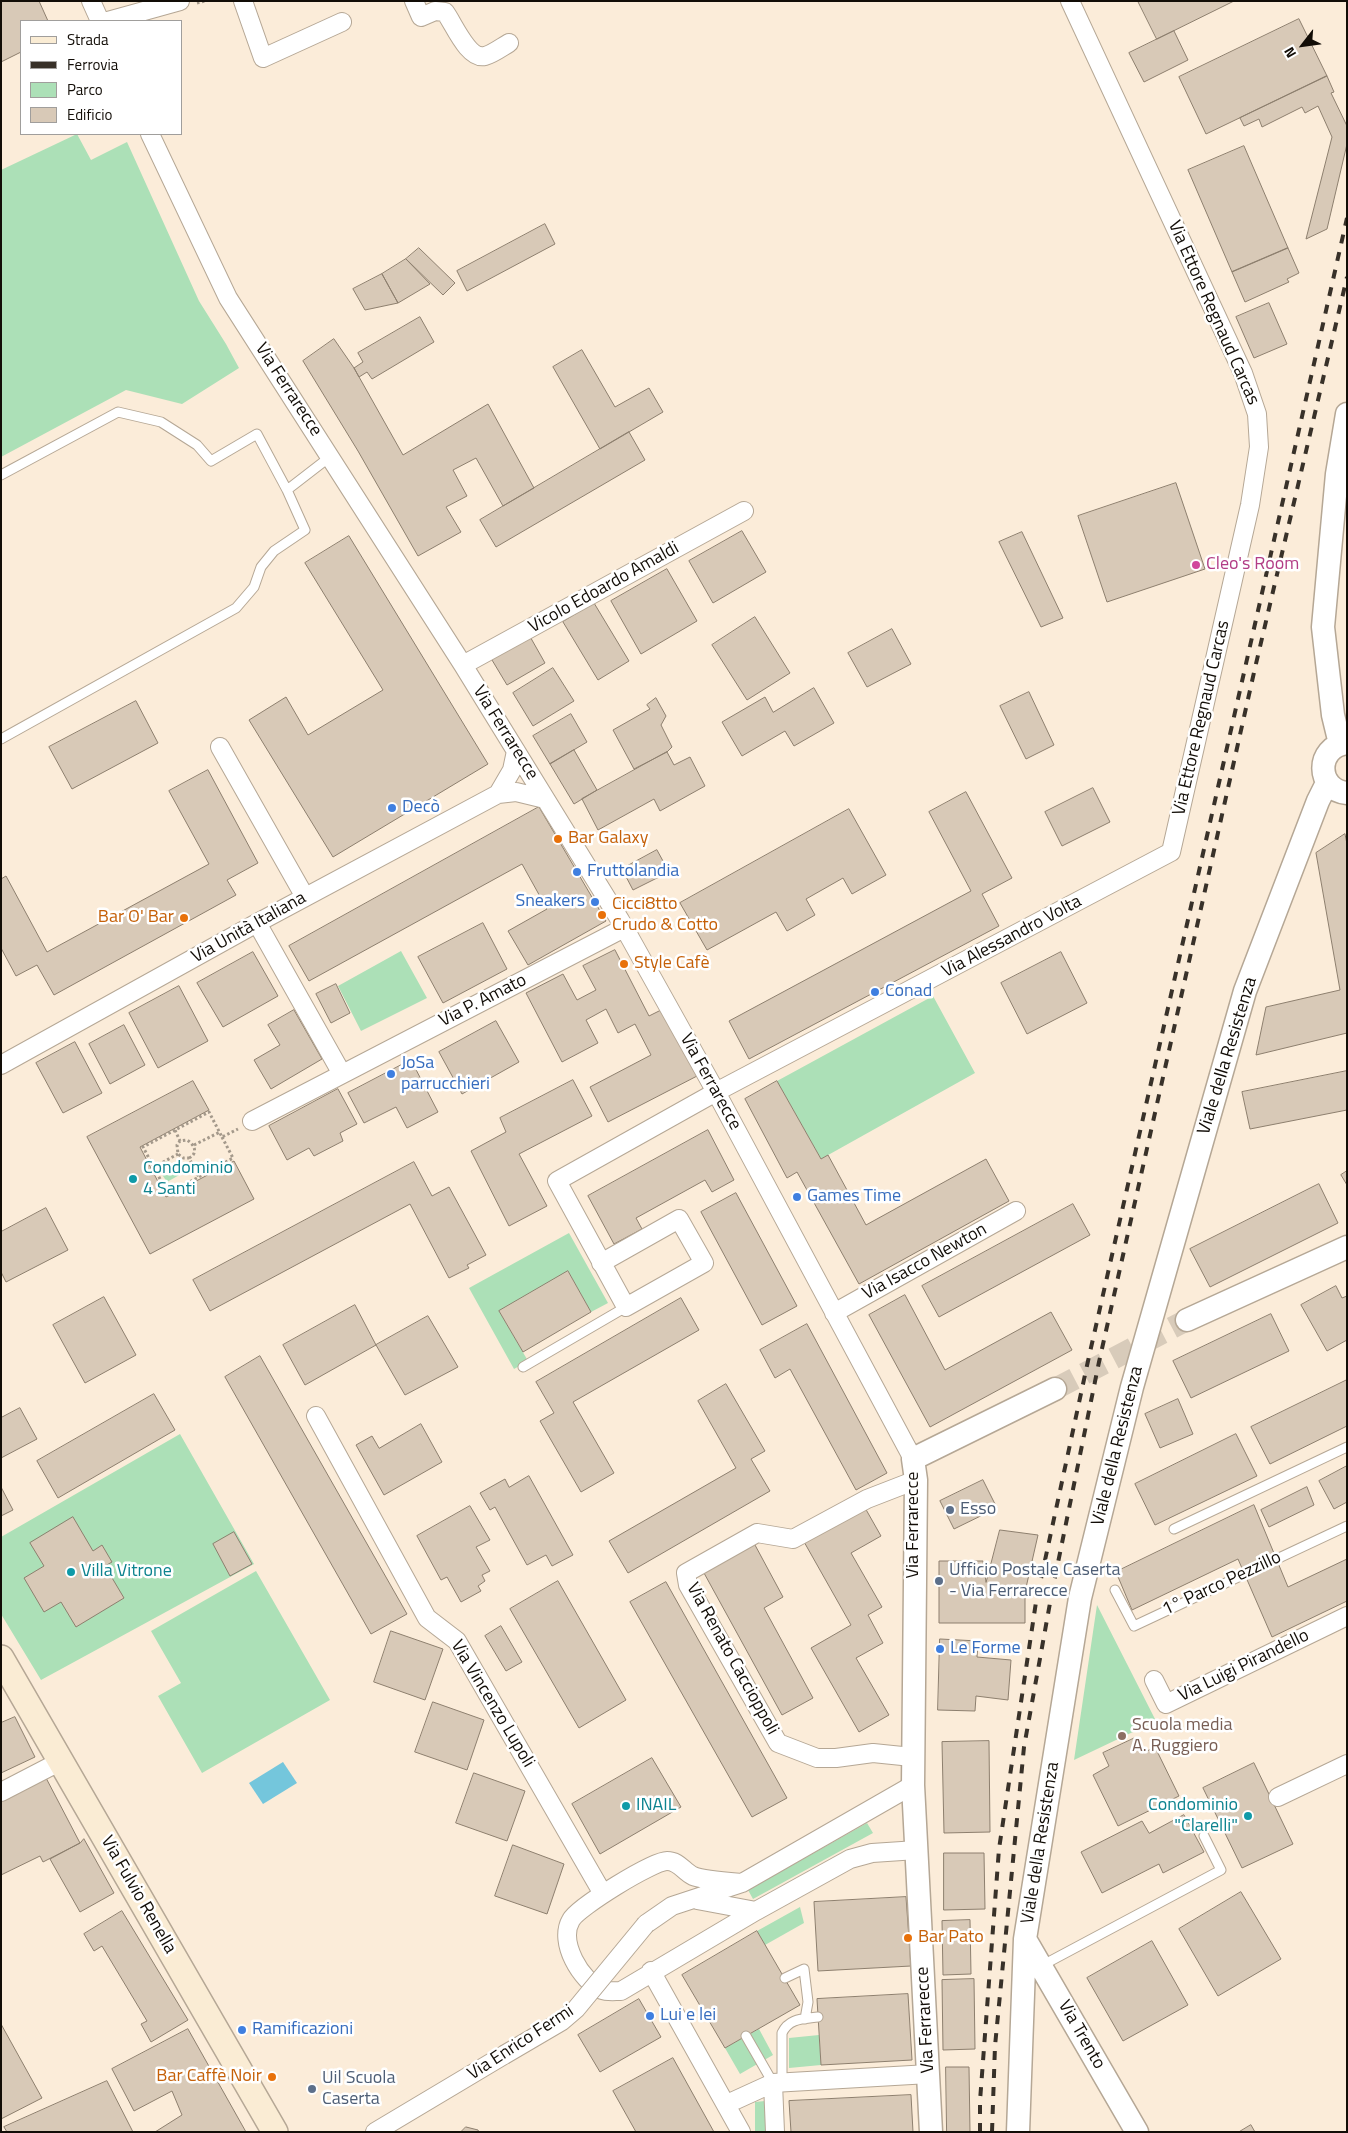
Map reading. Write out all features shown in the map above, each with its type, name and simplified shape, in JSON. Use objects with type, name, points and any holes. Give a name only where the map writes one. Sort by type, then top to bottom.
[{"type":"main road","name":"Via Fulvio Renella","points":[[1,1658],[275,2132]]},
{"type":"street","points":[[91,1],[100,20]]},
{"type":"street","points":[[112,20],[180,1]]},
{"type":"street","points":[[243,1],[263,58],[342,22]]},
{"type":"street","points":[[414,1],[421,17],[435,11],[445,12],[467,47],[474,54],[486,56],[509,43]]},
{"type":"street","name":"Via Ettore Regnaud Carcas","points":[[1070,1],[1244,373],[1257,414],[1259,447],[1250,505],[1171,852],[1149,865]]},
{"type":"street","name":"Via Ferrarecce","points":[[150,135],[228,298],[331,456],[463,665],[624,928],[716,1092],[834,1313],[914,1470],[912,1757],[931,2132]]},
{"type":"street","points":[[1337,788],[1324,776],[1324,760],[1333,748],[1343,744],[1333,715],[1323,627],[1337,474],[1347,414]]},
{"type":"street","name":"Vicolo Edoardo Amaldi","points":[[463,665],[744,512]]},
{"type":"street","points":[[220,746],[305,897]]},
{"type":"street","points":[[498,794],[512,770],[516,751]]},
{"type":"street","name":"Viale della Resistenza","points":[[1018,2132],[1025,1939],[1080,1598],[1132,1387],[1245,991],[1318,801],[1337,788]]},
{"type":"street","name":"Via Unità Italiana","points":[[1,1065],[257,923],[498,794],[516,792],[545,799]]},
{"type":"street","name":"Via Alessandro Volta","points":[[602,1263],[556,1181],[716,1092],[1149,865]]},
{"type":"street","points":[[257,923],[342,1074]]},
{"type":"street","name":"Via P. Amato","points":[[252,1121],[624,928]]},
{"type":"street","name":"Via Isacco Newton","points":[[834,1313],[1016,1211]]},
{"type":"street","points":[[679,1220],[704,1263],[626,1307],[602,1263],[679,1220]]},
{"type":"street","points":[[1187,1320],[1347,1247]]},
{"type":"street","points":[[914,1470],[1055,1389]]},
{"type":"street","name":"Via Vincenzo Lupoli","points":[[316,1416],[427,1618],[457,1641],[603,1894]]},
{"type":"street","name":"Via Renato Caccioppoli","points":[[912,1757],[873,1753],[836,1758],[817,1758],[778,1743],[688,1585],[686,1573],[756,1533],[793,1540],[867,1499],[914,1470]]},
{"type":"street","name":"Via Luigi Pirandello","points":[[1154,1680],[1166,1704],[1347,1616]]},
{"type":"street","points":[[1,1792],[60,1761]]},
{"type":"street","points":[[1278,1797],[1347,1764]]},
{"type":"street","name":"Via Enrico Fermi","points":[[375,2132],[562,2021],[576,2009],[646,1924],[672,1906],[742,1883],[913,1786]]},
{"type":"street","points":[[756,1910],[745,1905],[741,1900],[739,1892],[742,1883],[693,1876],[680,1864],[666,1860],[603,1894],[579,1910],[570,1921],[567,1941],[576,1965],[587,1980],[603,1990],[620,1991],[756,1910],[850,1860],[872,1853],[917,1850]]},
{"type":"street","points":[[672,1906],[685,1893],[693,1876]]},
{"type":"street","name":"Via Enrico Fermi","points":[[695,1899],[756,1910]]},
{"type":"street","name":"Via Trento","points":[[1025,1939],[1137,2132]]},
{"type":"street","points":[[651,1971],[741,2132]]},
{"type":"street","points":[[727,2104],[778,2083],[929,2074]]},
{"type":"street","points":[[775,2132],[778,2083]]},
{"type":"lane","points":[[1,475],[118,412],[161,422],[197,445],[211,461],[258,434],[305,530],[274,551],[262,567],[254,586],[236,608],[1,739]]},
{"type":"lane","points":[[287,490],[331,456]]},
{"type":"lane","points":[[523,1367],[626,1307]]},
{"type":"lane","points":[[1174,1529],[1347,1447]]},
{"type":"lane","name":"1° Parco Pezzillo","points":[[1115,1590],[1134,1626],[1347,1526]]},
{"type":"lane","points":[[1041,1966],[1220,1870],[1204,1836]]},
{"type":"lane","points":[[784,1978],[804,1968],[808,2002],[805,2018]]},
{"type":"lane","points":[[778,2083],[782,2033],[786,2025],[794,2020],[818,2017]]},
{"type":"lane","points":[[746,2036],[778,2083]]},
{"type":"path","points":[[209,1112],[222,1137],[233,1158],[168,1194],[143,1147],[209,1112]]},
{"type":"path","points":[[222,1137],[252,1121]]},
{"type":"path","points":[[175,1130],[180,1141]]},
{"type":"path","points":[[194,1146],[220,1132]]},
{"type":"path","points":[[187,1140],[194,1146],[194,1155],[190,1158],[183,1158],[178,1154],[177,1145],[180,1141],[187,1140]]},
{"type":"path","points":[[154,1168],[178,1154]]},
{"type":"path","points":[[190,1158],[199,1177]]},
{"type":"green space","points":[[75,135],[78,135],[91,160],[127,142],[199,301],[239,368],[182,404],[126,390],[1,457],[1,170]]},
{"type":"green space","points":[[401,951],[427,998],[361,1031],[338,986]]},
{"type":"green space","points":[[933,996],[975,1073],[821,1159],[777,1081]]},
{"type":"green space","points":[[167,1161],[171,1169],[177,1166],[188,1170],[167,1182],[157,1167]]},
{"type":"green space","points":[[569,1233],[608,1303],[591,1312],[568,1271],[499,1311],[528,1361],[514,1369],[469,1288]]},
{"type":"green space","points":[[180,1434],[254,1564],[41,1680],[1,1614],[1,1537]]},
{"type":"green space","points":[[256,1571],[330,1700],[202,1773],[158,1696],[181,1683],[151,1631]]},
{"type":"green space","points":[[1097,1605],[1156,1721],[1074,1760]]},
{"type":"green space","points":[[867,1823],[873,1833],[753,1899],[748,1890]]},
{"type":"green space","points":[[800,1907],[804,1923],[765,1945],[757,1931]]},
{"type":"green space","points":[[759,2029],[773,2055],[740,2074],[725,2048]]},
{"type":"green space","points":[[819,2035],[821,2065],[789,2068],[789,2038]]},
{"type":"green space","points":[[765,2101],[765,2132],[755,2132],[755,2102]]},
{"type":"water","points":[[283,1762],[297,1783],[263,1804],[249,1783]]},
{"type":"building","points":[[1,1],[39,1],[48,20],[20,20],[20,52],[1,62]]},
{"type":"building","points":[[1138,1],[1234,1],[1157,39]]},
{"type":"building","points":[[1299,19],[1327,76],[1206,134],[1179,77]]},
{"type":"building","points":[[1174,31],[1188,60],[1144,82],[1129,53]]},
{"type":"building","points":[[1327,76],[1334,92],[1331,93],[1347,126],[1347,144],[1327,229],[1306,239],[1332,137],[1318,106],[1305,113],[1302,107],[1262,127],[1259,119],[1244,126],[1240,118]]},
{"type":"building","points":[[1244,146],[1288,248],[1232,272],[1188,170]]},
{"type":"building","points":[[545,224],[555,244],[467,291],[457,271]]},
{"type":"building","points":[[419,248],[455,283],[443,295],[406,259]]},
{"type":"building","points":[[1288,248],[1299,273],[1287,279],[1289,282],[1245,302],[1232,272]]},
{"type":"building","points":[[406,259],[430,284],[398,303],[382,274]]},
{"type":"building","points":[[382,274],[398,303],[365,310],[353,289]]},
{"type":"building","points":[[1269,303],[1287,344],[1254,358],[1236,317]]},
{"type":"building","points":[[420,317],[434,342],[372,379],[367,372],[359,377],[354,368],[363,362],[358,353]]},
{"type":"building","points":[[334,339],[354,368],[403,455],[488,404],[534,488],[503,506],[476,458],[453,470],[467,496],[446,507],[461,532],[418,556],[358,451],[303,361]]},
{"type":"building","points":[[582,350],[615,407],[649,388],[663,412],[600,449],[553,367]]},
{"type":"building","points":[[629,432],[645,460],[496,547],[480,520]]},
{"type":"building","points":[[1176,483],[1205,569],[1107,602],[1078,516]]},
{"type":"building","points":[[742,531],[766,572],[713,603],[689,561]]},
{"type":"building","points":[[1022,532],[1063,618],[1041,627],[999,542]]},
{"type":"building","points":[[349,536],[488,764],[333,857],[249,720],[286,697],[308,735],[383,690],[305,563]]},
{"type":"building","points":[[667,569],[697,621],[641,654],[611,601]]},
{"type":"building","points":[[594,603],[629,661],[598,680],[563,622]]},
{"type":"building","points":[[755,617],[790,673],[747,700],[712,645]]},
{"type":"building","points":[[892,629],[911,664],[867,687],[848,653]]},
{"type":"building","points":[[528,633],[545,663],[507,685],[489,655]]},
{"type":"building","points":[[553,668],[574,701],[533,726],[513,693]]},
{"type":"building","points":[[814,688],[834,723],[794,746],[785,731],[742,756],[722,722],[765,697],[773,712]]},
{"type":"building","points":[[1029,692],[1054,745],[1026,759],[1000,706]]},
{"type":"building","points":[[656,698],[666,716],[661,725],[672,747],[667,752],[634,769],[613,730],[650,709],[647,705]]},
{"type":"building","points":[[136,701],[158,743],[72,789],[49,747]]},
{"type":"building","points":[[571,714],[587,742],[550,764],[533,736]]},
{"type":"building","points":[[574,750],[597,790],[574,804],[550,764]]},
{"type":"building","points":[[667,752],[674,765],[690,757],[705,786],[660,811],[654,799],[598,830],[582,799]]},
{"type":"building","points":[[208,770],[258,863],[227,880],[236,895],[54,995],[37,965],[16,976],[1,948],[1,879],[6,876],[47,952],[209,864],[169,791]]},
{"type":"building","points":[[1093,788],[1110,822],[1062,846],[1045,812]]},
{"type":"building","points":[[966,792],[1012,878],[982,894],[999,926],[749,1059],[729,1021],[971,891],[929,812]]},
{"type":"building","points":[[539,807],[606,921],[528,965],[508,931],[547,909],[522,864],[309,981],[289,946]]},
{"type":"building","points":[[849,809],[886,875],[852,894],[843,878],[806,899],[815,915],[787,931],[776,912],[707,950],[680,903]]},
{"type":"building","points":[[1345,834],[1347,844],[1347,1033],[1256,1055],[1266,1007],[1340,990],[1316,853]]},
{"type":"building","points":[[657,850],[669,872],[633,890],[622,869]]},
{"type":"building","points":[[483,923],[507,969],[443,1003],[418,957]]},
{"type":"building","points":[[615,950],[649,1016],[665,1008],[699,1075],[608,1122],[590,1087],[651,1055],[635,1024],[618,1033],[606,1009],[586,1020],[598,1043],[562,1062],[526,993],[563,974],[577,1000],[596,990],[583,966]]},
{"type":"building","points":[[253,952],[278,996],[223,1027],[197,983]]},
{"type":"building","points":[[1061,952],[1087,1003],[1027,1034],[1001,983]]},
{"type":"building","points":[[336,984],[350,1013],[331,1023],[316,994]]},
{"type":"building","points":[[179,986],[208,1041],[158,1068],[129,1013]]},
{"type":"building","points":[[294,1010],[322,1059],[271,1089],[254,1060],[280,1045],[268,1025]]},
{"type":"building","points":[[496,1021],[519,1062],[462,1094],[439,1052]]},
{"type":"building","points":[[124,1025],[145,1065],[110,1084],[89,1044]]},
{"type":"building","points":[[75,1042],[102,1093],[63,1113],[36,1063]]},
{"type":"building","points":[[411,1060],[438,1112],[407,1128],[396,1107],[364,1123],[348,1093]]},
{"type":"building","points":[[1347,1071],[1347,1110],[1250,1129],[1242,1092]]},
{"type":"building","points":[[573,1080],[592,1116],[519,1154],[547,1206],[509,1226],[471,1151],[506,1132],[500,1118]]},
{"type":"building","name":"Condominio 4 Santi","points":[[193,1081],[209,1110],[140,1147],[166,1197],[234,1161],[254,1199],[150,1254],[87,1137]]},
{"type":"building","points":[[777,1081],[821,1159],[828,1155],[866,1225],[986,1159],[1009,1201],[859,1284],[797,1172],[787,1178],[745,1099]]},
{"type":"building","points":[[338,1089],[357,1124],[340,1133],[343,1141],[314,1156],[309,1148],[287,1160],[269,1126]]},
{"type":"building","points":[[708,1130],[734,1180],[712,1192],[705,1180],[636,1218],[642,1229],[614,1244],[588,1196]]},
{"type":"building","points":[[414,1162],[432,1196],[449,1187],[486,1255],[467,1265],[469,1268],[449,1278],[410,1204],[210,1311],[193,1280]]},
{"type":"building","points":[[1347,1171],[1347,1185],[1341,1175]]},
{"type":"building","points":[[1319,1184],[1338,1223],[1210,1287],[1190,1249]]},
{"type":"building","points":[[736,1193],[797,1306],[762,1325],[701,1212]]},
{"type":"building","points":[[1073,1204],[1090,1235],[939,1317],[922,1286]]},
{"type":"building","points":[[46,1208],[68,1250],[6,1282],[1,1272],[1,1232]]},
{"type":"building","points":[[568,1271],[591,1312],[523,1352],[499,1311]]},
{"type":"building","points":[[1336,1286],[1342,1298],[1347,1296],[1347,1340],[1327,1351],[1301,1305]]},
{"type":"building","points":[[905,1295],[945,1370],[1051,1312],[1072,1350],[930,1427],[869,1315]]},
{"type":"building","points":[[104,1297],[136,1355],[85,1383],[53,1325]]},
{"type":"building","points":[[681,1298],[699,1330],[573,1402],[614,1473],[581,1492],[540,1421],[554,1413],[536,1382]]},
{"type":"building","points":[[355,1305],[376,1345],[305,1385],[283,1345]]},
{"type":"building","points":[[1271,1314],[1289,1351],[1191,1398],[1173,1361]]},
{"type":"building","points":[[428,1316],[458,1367],[405,1395],[376,1345]]},
{"type":"building","points":[[807,1324],[887,1473],[856,1490],[790,1369],[775,1378],[760,1350]]},
{"type":"building","points":[[260,1356],[407,1614],[371,1634],[225,1377]]},
{"type":"building","points":[[1347,1380],[1347,1426],[1270,1464],[1251,1427]]},
{"type":"building","points":[[726,1384],[765,1451],[751,1459],[770,1491],[628,1573],[609,1541],[736,1468],[698,1401]]},
{"type":"building","points":[[154,1394],[175,1430],[58,1498],[37,1461]]},
{"type":"building","points":[[1178,1399],[1193,1434],[1160,1448],[1145,1414]]},
{"type":"building","points":[[20,1408],[37,1439],[1,1458],[1,1418]]},
{"type":"building","points":[[421,1424],[442,1462],[384,1495],[356,1445],[372,1436],[379,1448]]},
{"type":"building","points":[[1236,1434],[1257,1476],[1155,1525],[1135,1484]]},
{"type":"building","points":[[1347,1466],[1347,1502],[1334,1509],[1319,1481]]},
{"type":"building","points":[[529,1476],[573,1555],[552,1566],[546,1555],[527,1565],[495,1507],[490,1510],[480,1493],[505,1479],[509,1487]]},
{"type":"building","points":[[983,1480],[997,1508],[954,1529],[940,1501]]},
{"type":"building","points":[[1,1487],[13,1510],[1,1516]]},
{"type":"building","points":[[1307,1487],[1314,1505],[1269,1527],[1261,1510]]},
{"type":"building","points":[[1254,1505],[1288,1587],[1347,1559],[1347,1601],[1272,1637],[1238,1559],[1132,1610],[1116,1572]]},
{"type":"building","points":[[470,1506],[490,1540],[476,1547],[490,1571],[482,1575],[485,1581],[478,1586],[481,1591],[461,1602],[447,1577],[441,1580],[417,1536]]},
{"type":"building","points":[[864,1506],[881,1536],[851,1553],[882,1607],[868,1615],[883,1643],[856,1658],[889,1715],[859,1732],[811,1648],[851,1625],[803,1540]]},
{"type":"building","name":"Villa Vitrone","points":[[73,1517],[93,1551],[102,1545],[112,1562],[105,1566],[124,1598],[76,1627],[61,1602],[44,1612],[24,1578],[44,1566],[30,1543]]},
{"type":"building","points":[[1000,1530],[1038,1535],[1025,1592],[1025,1623],[939,1623],[939,1561],[983,1561],[986,1582]]},
{"type":"building","points":[[234,1532],[252,1564],[230,1576],[213,1544]]},
{"type":"building","points":[[755,1545],[783,1597],[764,1608],[813,1698],[782,1715],[704,1573]]},
{"type":"building","points":[[558,1581],[626,1700],[579,1728],[510,1609]]},
{"type":"building","points":[[666,1582],[787,1798],[752,1817],[630,1602]]},
{"type":"building","points":[[501,1626],[522,1662],[506,1671],[485,1636]]},
{"type":"building","points":[[391,1631],[443,1649],[425,1700],[374,1682]]},
{"type":"building","points":[[940,1639],[978,1641],[977,1657],[1011,1660],[1008,1700],[976,1696],[975,1711],[938,1710]]},
{"type":"building","points":[[433,1702],[484,1720],[467,1770],[415,1752]]},
{"type":"building","points":[[15,1717],[35,1757],[1,1773],[1,1723]]},
{"type":"building","points":[[1135,1738],[1143,1753],[1155,1747],[1179,1796],[1118,1826],[1093,1775],[1109,1766],[1103,1753]]},
{"type":"building","points":[[989,1741],[990,1832],[944,1833],[942,1742]]},
{"type":"building","name":"INAIL","points":[[652,1758],[681,1807],[600,1854],[572,1804]]},
{"type":"building","name":"Condominio \"Clarelli\"","points":[[1254,1763],[1293,1844],[1242,1868],[1203,1788]]},
{"type":"building","points":[[474,1773],[525,1791],[507,1841],[456,1823]]},
{"type":"building","points":[[45,1776],[80,1843],[43,1862],[40,1856],[1,1875],[1,1798]]},
{"type":"building","points":[[1184,1815],[1204,1852],[1163,1873],[1159,1864],[1102,1893],[1081,1852],[1142,1821],[1149,1833]]},
{"type":"building","points":[[84,1839],[114,1893],[80,1912],[50,1859]]},
{"type":"building","points":[[513,1845],[564,1864],[547,1914],[495,1896]]},
{"type":"building","points":[[944,1853],[984,1853],[985,1909],[944,1910]]},
{"type":"building","points":[[1241,1892],[1281,1959],[1218,1996],[1179,1929]]},
{"type":"building","points":[[906,1897],[911,1966],[818,1971],[814,1902]]},
{"type":"building","points":[[122,1911],[188,2020],[151,2042],[141,2024],[147,2021],[102,1946],[94,1951],[84,1934]]},
{"type":"building","points":[[970,1920],[971,1974],[943,1975],[942,1921]]},
{"type":"building","points":[[757,1931],[800,2005],[725,2048],[682,1975]]},
{"type":"building","points":[[1152,1941],[1188,2005],[1123,2041],[1087,1978]]},
{"type":"building","points":[[974,1979],[975,2049],[943,2050],[942,1980]]},
{"type":"building","points":[[908,1994],[912,2060],[821,2065],[817,1999]]},
{"type":"building","points":[[639,1999],[661,2037],[600,2072],[578,2035]]},
{"type":"building","points":[[1,2024],[42,2098],[1,2119]]},
{"type":"building","points":[[188,2029],[246,2132],[155,2132],[182,2115],[172,2091],[134,2111],[112,2069]]},
{"type":"building","points":[[673,2058],[714,2132],[636,2132],[613,2091]]},
{"type":"building","points":[[946,2067],[969,2067],[970,2132],[947,2132]]},
{"type":"building","points":[[107,2081],[133,2132],[7,2132],[4,2127]]},
{"type":"building","points":[[911,2095],[913,2132],[791,2132],[789,2101]]},
{"type":"building","points":[[1251,2125],[1255,2132],[1239,2132]]},
{"type":"building","points":[[466,2127],[478,2130],[479,2132],[461,2132]]},
{"type":"tunnel","points":[[1055,1389],[1187,1320]]},
{"type":"railway","points":[[980,2132],[980,2101],[999,1849],[1036,1602],[1088,1361],[1347,218]]},
{"type":"railway","points":[[992,2132],[995,2046],[1024,1747],[1052,1592],[1099,1362],[1255,668],[1347,277]]},
{"type":"place","name":"Cleo's Room","points":[[1196,565]]},
{"type":"place","name":"Decò","points":[[392,808]]},
{"type":"place","name":"Bar Galaxy","points":[[558,839]]},
{"type":"place","name":"Fruttolandia","points":[[577,872]]},
{"type":"place","name":"Sneakers","points":[[595,902]]},
{"type":"place","name":"Cicci8tto Crudo & Cotto","points":[[602,915]]},
{"type":"place","name":"Bar O' Bar","points":[[184,918]]},
{"type":"place","name":"Style Cafè","points":[[624,964]]},
{"type":"place","name":"Conad","points":[[875,992]]},
{"type":"place","name":"JoSa parrucchieri","points":[[391,1074]]},
{"type":"place","name":"Condominio 4 Santi","points":[[133,1179]]},
{"type":"place","name":"Games Time","points":[[797,1197]]},
{"type":"place","name":"Esso","points":[[950,1510]]},
{"type":"place","name":"Villa Vitrone","points":[[71,1572]]},
{"type":"place","name":"Ufficio Postale Caserta - Via Ferrarecce","points":[[939,1581]]},
{"type":"place","name":"Le Forme","points":[[940,1649]]},
{"type":"place","name":"Scuola media A. Ruggiero","points":[[1122,1736]]},
{"type":"place","name":"INAIL","points":[[626,1806]]},
{"type":"place","name":"Condominio \"Clarelli\"","points":[[1248,1816]]},
{"type":"place","name":"Bar Pato","points":[[908,1938]]},
{"type":"place","name":"Lui e lei","points":[[650,2016]]},
{"type":"place","name":"Ramificazioni","points":[[242,2030]]},
{"type":"place","name":"Bar Caffè Noir","points":[[272,2077]]},
{"type":"place","name":"Uil Scuola Caserta","points":[[312,2089]]}]
